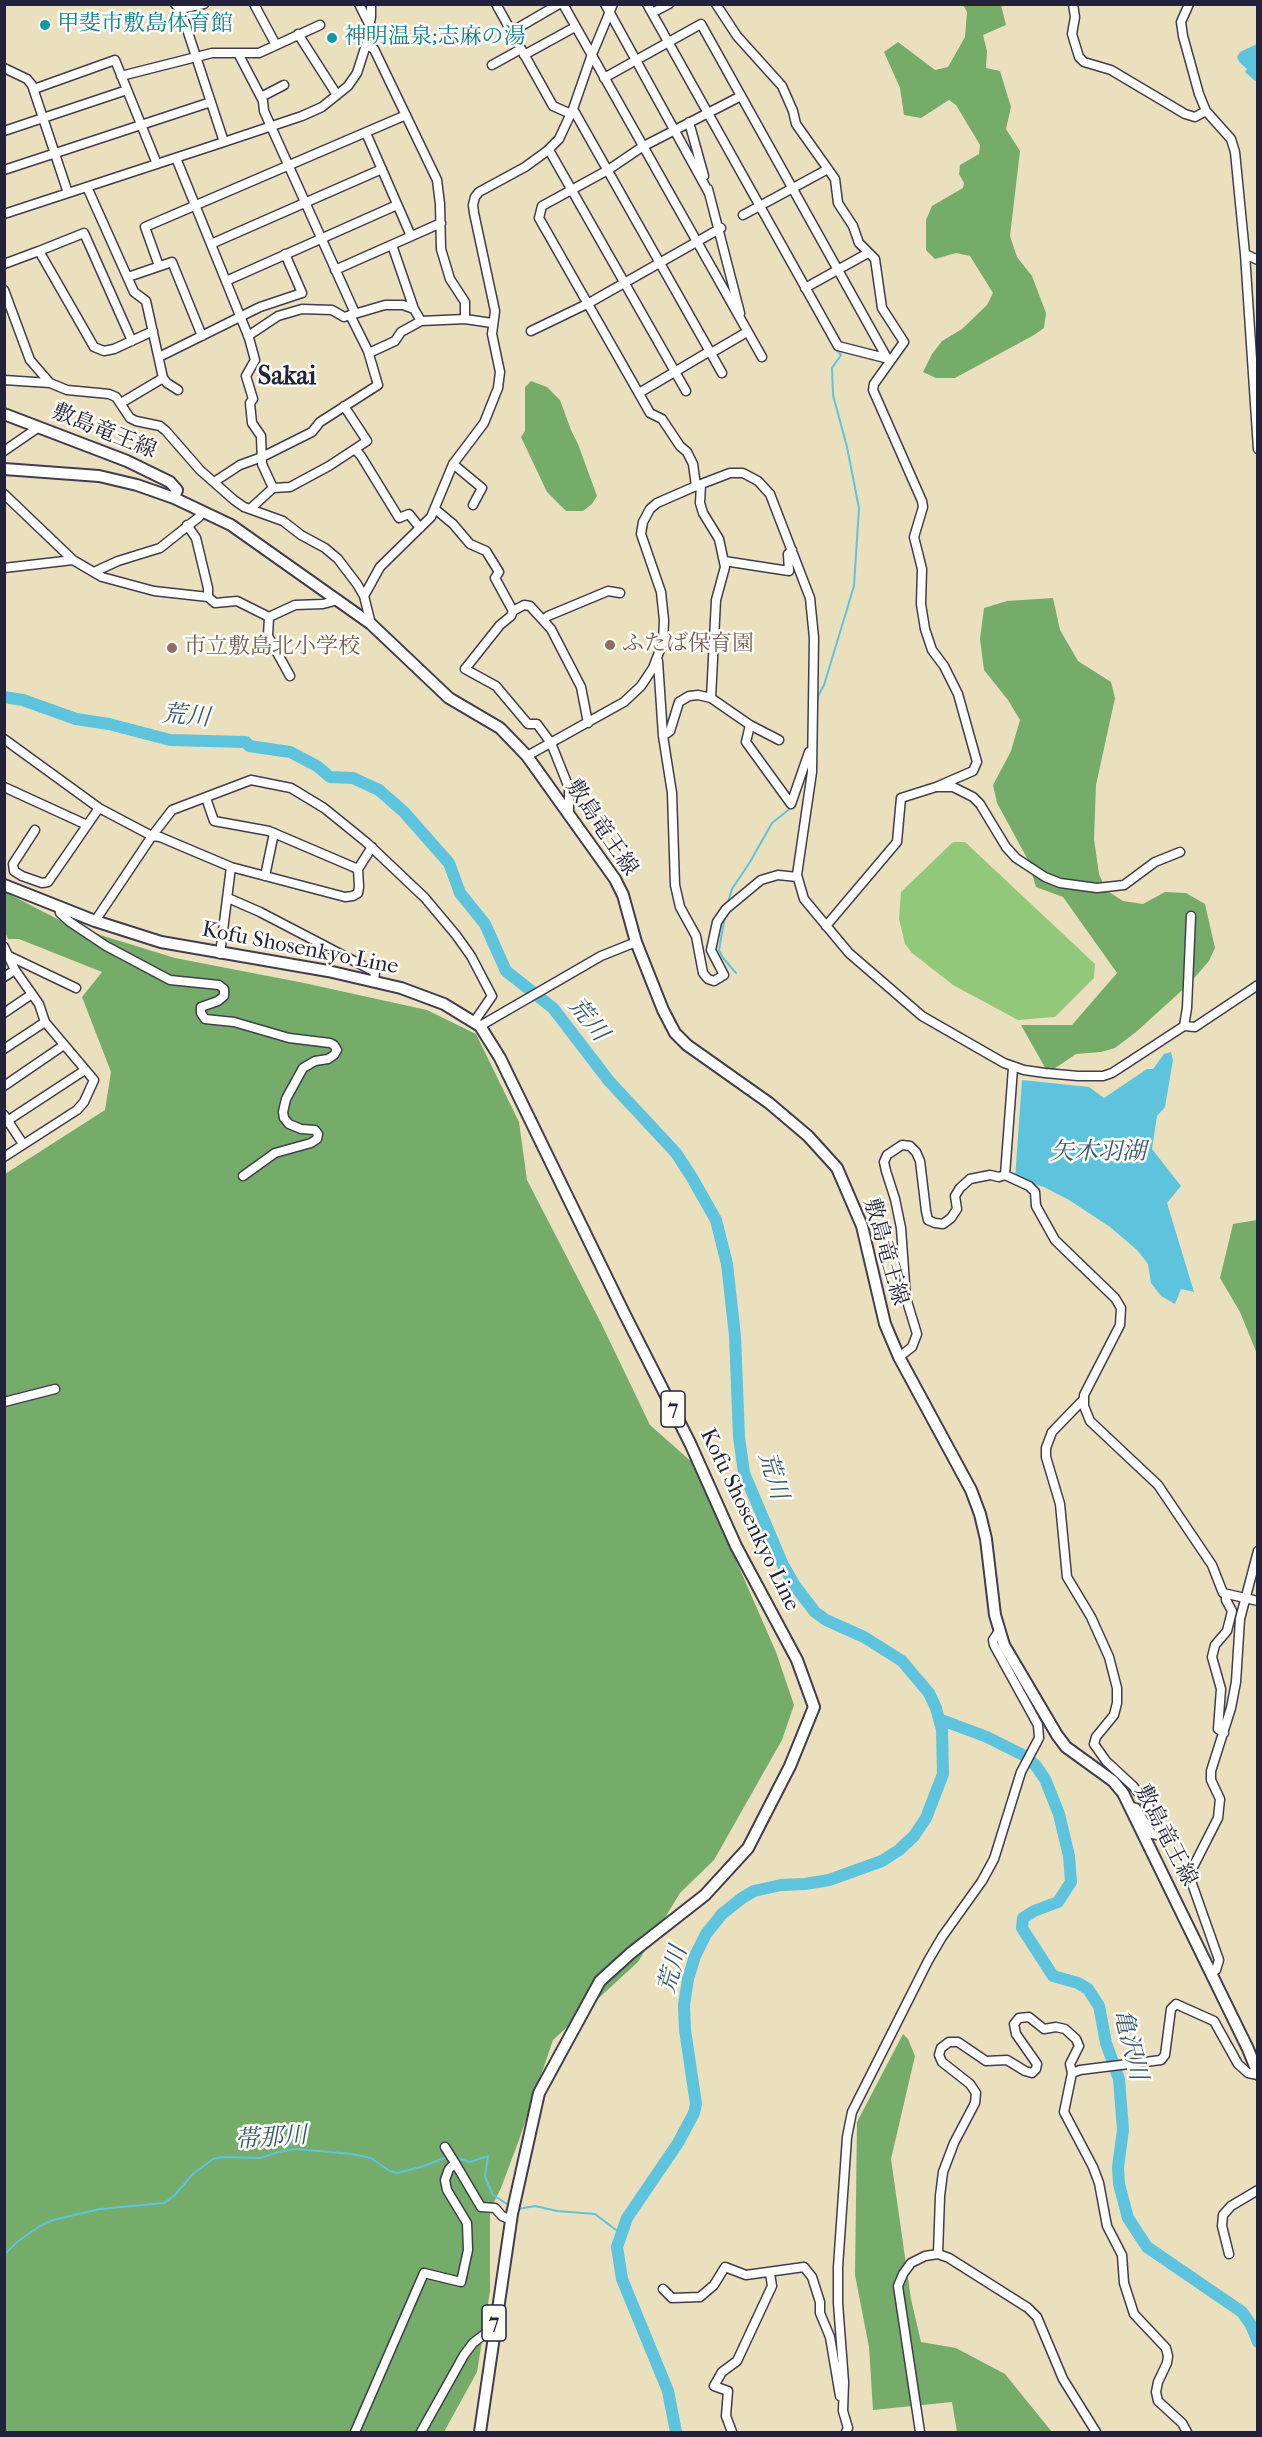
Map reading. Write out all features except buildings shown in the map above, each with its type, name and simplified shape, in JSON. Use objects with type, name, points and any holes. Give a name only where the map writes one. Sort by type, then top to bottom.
[{"type":"main road","name":"敷島竜王線","points":[[4,414],[150,471],[175,486],[177,490],[174,498]]},
{"type":"main road","name":"敷島竜王線","points":[[4,469],[99,477],[137,485],[174,498],[231,525],[371,624],[449,698],[500,728],[527,756],[615,879],[623,895],[636,942],[663,1010],[675,1033],[687,1046],[741,1082],[777,1110],[817,1144],[837,1168],[862,1226],[885,1324],[899,1357],[971,1490],[980,1514],[995,1615],[1004,1645],[1057,1735],[1073,1753],[1113,1781],[1123,1793],[1248,2049],[1257,2074]]},
{"type":"main road","name":"Kofu Shosenkyo Line","points":[[9,887],[95,921],[161,942],[220,954],[328,970],[401,988],[431,998],[477,1024],[500,1058],[690,1443],[735,1546],[797,1660],[814,1707],[790,1766],[748,1848],[705,1895],[631,1953],[600,1981],[539,2094],[512,2213],[480,2433]]},
{"type":"street","points":[[204,4],[177,7],[224,142]]},
{"type":"street","points":[[254,4],[276,45]]},
{"type":"street","points":[[359,4],[370,26]]},
{"type":"street","points":[[4,214],[271,127],[322,107],[348,86],[357,73],[370,26],[371,4]]},
{"type":"street","points":[[511,32],[561,4],[762,357]]},
{"type":"street","points":[[647,4],[838,346],[889,359]]},
{"type":"street","points":[[652,13],[669,4]]},
{"type":"street","points":[[716,4],[737,36],[782,86],[796,124],[835,179],[838,203],[853,226],[859,243],[874,259],[877,267],[882,308],[904,342],[889,359],[874,384],[873,390],[922,501],[923,507],[914,537],[922,569],[921,604],[925,629],[932,650],[944,666],[958,694],[977,762],[973,771],[936,787],[901,798],[897,842],[826,926]]},
{"type":"street","points":[[1073,4],[1075,17],[1072,34],[1079,57],[1084,62],[1111,70],[1185,114],[1196,117],[1206,111]]},
{"type":"street","points":[[1189,4],[1181,22],[1182,36],[1206,111],[1231,139],[1235,152],[1245,254],[1257,448]]},
{"type":"street","points":[[497,5],[554,105],[572,112],[608,170],[723,373]]},
{"type":"street","points":[[364,596],[380,567],[420,528],[435,509],[453,464],[484,423],[498,388],[500,372],[492,334],[495,311],[483,265],[472,205],[479,192],[525,167],[549,150],[559,139],[572,112],[609,7]]},
{"type":"street","points":[[609,7],[635,60],[709,192]]},
{"type":"street","points":[[121,76],[212,53],[239,55],[259,53],[320,24]]},
{"type":"street","points":[[604,78],[701,24],[889,359]]},
{"type":"street","points":[[492,65],[575,27]]},
{"type":"street","points":[[298,34],[337,95]]},
{"type":"street","points":[[366,45],[374,49],[436,180],[441,223],[441,249],[450,279],[465,302],[465,320]]},
{"type":"street","points":[[214,482],[240,465],[262,457],[312,432],[320,422],[378,385],[369,353],[335,270],[264,111],[261,97],[239,55]]},
{"type":"street","points":[[34,89],[115,60],[158,164]]},
{"type":"street","points":[[4,68],[27,79],[34,89],[68,193]]},
{"type":"street","points":[[261,97],[284,85]]},
{"type":"street","points":[[4,131],[127,90]]},
{"type":"street","points":[[711,698],[716,600],[725,567],[719,539],[703,513],[693,464],[687,452],[680,446],[662,419],[650,413],[539,218],[542,206],[608,170],[642,147],[741,96]]},
{"type":"street","points":[[4,170],[211,102]]},
{"type":"street","points":[[159,266],[145,228],[406,116]]},
{"type":"street","points":[[689,122],[720,229],[742,324]]},
{"type":"street","points":[[366,133],[411,236]]},
{"type":"street","points":[[549,150],[686,391]]},
{"type":"street","points":[[176,158],[248,336],[255,360],[246,376],[253,399],[250,403],[252,423],[261,436],[262,464],[273,488]]},
{"type":"street","points":[[211,244],[382,169]]},
{"type":"street","points":[[743,215],[828,169]]},
{"type":"street","points":[[87,187],[135,292],[146,301],[163,378],[177,390]]},
{"type":"street","points":[[226,281],[397,205]]},
{"type":"street","points":[[335,270],[441,223]]},
{"type":"street","points":[[531,331],[589,303],[720,229]]},
{"type":"street","points":[[4,264],[84,233],[132,341]]},
{"type":"street","points":[[392,245],[414,309],[421,321]]},
{"type":"street","points":[[39,251],[94,347],[104,351],[153,331]]},
{"type":"street","points":[[806,288],[868,253]]},
{"type":"street","points":[[159,357],[260,307],[302,293],[285,254]]},
{"type":"street","points":[[1245,254],[1257,260]]},
{"type":"street","points":[[128,277],[172,262],[202,336]]},
{"type":"street","points":[[4,290],[30,360],[50,383]]},
{"type":"street","points":[[248,336],[265,324],[291,311],[332,310],[344,317],[385,305],[403,305],[414,309]]},
{"type":"street","points":[[369,353],[395,341],[401,332],[421,321],[465,320],[492,323]]},
{"type":"street","points":[[639,393],[747,332]]},
{"type":"street","points":[[121,403],[163,378]]},
{"type":"street","points":[[4,380],[50,383],[67,390],[109,394],[121,403],[130,418],[160,426],[184,453],[234,500],[250,509],[283,521],[301,535],[325,548],[343,565],[364,596],[371,624]]},
{"type":"street","points":[[250,509],[273,488],[290,487],[367,441],[344,406]]},
{"type":"street","points":[[4,451],[39,427]]},
{"type":"street","points":[[355,449],[399,518],[409,514],[420,528]]},
{"type":"street","points":[[453,464],[482,488],[473,505]]},
{"type":"street","points":[[527,756],[588,723],[633,695],[648,676],[658,657],[664,630],[663,604],[641,534],[643,522],[650,509],[657,503],[698,485],[730,473],[743,473],[758,481],[770,494],[807,587],[813,617],[810,793],[797,866],[797,878],[804,900],[857,960],[922,1016],[1013,1068],[1078,1076],[1104,1076],[1112,1073],[1184,1026],[1195,1027],[1257,985]]},
{"type":"street","points":[[4,494],[73,560],[102,578],[154,591],[208,597],[215,603],[237,601],[269,617]]},
{"type":"street","points":[[435,509],[453,524],[470,544],[486,551],[499,572],[495,578],[513,611]]},
{"type":"street","points":[[94,572],[118,561],[160,548],[199,517],[203,511]]},
{"type":"street","points":[[187,525],[196,538],[208,597]]},
{"type":"street","points":[[724,561],[789,570],[788,554],[792,550]]},
{"type":"street","points":[[4,568],[73,560]]},
{"type":"street","points":[[543,620],[608,591],[620,593]]},
{"type":"street","points":[[269,617],[295,605],[323,604],[338,600]]},
{"type":"street","points":[[569,814],[569,788],[551,743],[537,724],[528,724],[496,686],[465,669],[513,611],[527,605],[551,629],[581,687],[588,723]]},
{"type":"street","points":[[269,617],[268,636],[290,676]]},
{"type":"street","points":[[658,657],[663,736],[672,793],[675,885],[680,906],[696,936],[703,974],[708,979],[714,981],[724,975],[711,950],[717,922],[726,909],[761,880],[778,875],[797,878]]},
{"type":"street","points":[[663,736],[670,731],[679,702],[689,696],[698,695],[711,698],[750,725],[779,740]]},
{"type":"street","points":[[750,725],[746,742],[791,804],[812,743]]},
{"type":"street","points":[[4,739],[99,808],[152,836],[231,867],[345,897],[353,897],[359,887],[358,869],[372,847]]},
{"type":"street","points":[[95,921],[172,810],[251,780],[291,788],[324,808],[372,847],[440,915],[471,956],[492,996],[477,1024]]},
{"type":"street","points":[[4,787],[87,825]]},
{"type":"street","points":[[936,787],[953,787],[973,797],[980,804],[1006,847],[1016,858],[1045,877],[1060,883],[1097,888],[1124,885],[1155,862],[1180,852]]},
{"type":"street","points":[[206,798],[214,821],[274,832],[358,869]]},
{"type":"street","points":[[35,830],[13,864],[14,871],[42,883],[48,882],[99,808]]},
{"type":"street","points":[[265,876],[274,832]]},
{"type":"street","points":[[220,954],[231,867]]},
{"type":"street","points":[[9,887],[22,876]]},
{"type":"street","points":[[228,898],[270,916],[375,972],[374,982]]},
{"type":"street","points":[[59,906],[60,913],[69,922],[106,946],[170,980],[219,984],[224,989],[224,996],[218,1001],[201,1007],[201,1013],[205,1018],[234,1022],[289,1038],[330,1043],[337,1050],[328,1059],[315,1061],[303,1068],[289,1091],[283,1112],[289,1124],[301,1129],[315,1130],[318,1134],[317,1139],[275,1153],[243,1176]]},
{"type":"street","points":[[1184,1026],[1187,1008],[1191,916]]},
{"type":"street","points":[[477,1024],[491,1020],[601,956],[636,942]]},
{"type":"street","points":[[4,947],[15,970],[39,1004],[45,1022],[94,1080],[84,1102],[77,1110],[4,1157]]},
{"type":"street","points":[[9,956],[76,988]]},
{"type":"street","points":[[4,977],[15,970]]},
{"type":"street","points":[[4,1012],[32,994]]},
{"type":"street","points":[[4,1049],[45,1022]]},
{"type":"street","points":[[4,1086],[64,1045]]},
{"type":"street","points":[[1005,1175],[1013,1068]]},
{"type":"street","points":[[23,1144],[6,1119],[85,1070]]},
{"type":"street","points":[[899,1357],[912,1347],[917,1334],[906,1298],[901,1228],[884,1162],[887,1155],[902,1145],[910,1146],[920,1161],[928,1220],[943,1224],[951,1218],[957,1209],[955,1196],[970,1179],[990,1174],[1005,1175],[1029,1186],[1035,1192],[1036,1206],[1055,1240],[1115,1298],[1121,1308],[1120,1325],[1083,1400],[1052,1432],[1046,1448],[1046,1457],[1060,1504],[1067,1577],[1095,1624],[1110,1657],[1116,1681],[1117,1703],[1114,1715],[1096,1737],[1094,1744],[1106,1761],[1133,1786],[1148,1806],[1159,1830],[1157,1835],[1152,1834],[1136,1808],[1131,1807]]},
{"type":"street","points":[[4,1402],[55,1389]]},
{"type":"street","points":[[1083,1400],[1090,1421],[1158,1485],[1212,1565],[1222,1590],[1226,1594],[1257,1600]]},
{"type":"street","points":[[1210,1973],[1216,1970],[1219,1960],[1190,1873],[1218,1818],[1220,1799],[1210,1776],[1224,1733],[1236,1682],[1240,1619],[1257,1551]]},
{"type":"street","points":[[1224,1733],[1218,1729],[1221,1689],[1212,1657],[1215,1645],[1227,1631],[1232,1611],[1226,1600],[1226,1594]]},
{"type":"street","points":[[843,2411],[844,2382],[838,2303],[838,2267],[847,2137],[852,2112],[928,1961],[942,1937],[982,1881],[994,1859],[1024,1768],[1040,1733],[1038,1725],[994,1645],[993,1640],[999,1630]]},
{"type":"street","points":[[1072,2073],[1080,2070],[1157,2061],[1163,2058],[1171,2009],[1176,2004],[1214,2021],[1238,2064],[1248,2073],[1257,2074]]},
{"type":"street","points":[[938,2254],[940,2196],[944,2172],[954,2143],[975,2103],[976,2093],[970,2084],[942,2062],[939,2055],[941,2048],[948,2042],[958,2042],[986,2061],[1007,2060],[1032,2073],[1037,2064],[1014,2030],[1014,2024],[1019,2018],[1029,2017],[1040,2028],[1062,2028],[1076,2039],[1079,2046],[1070,2064],[1072,2073],[1064,2112],[1096,2175],[1107,2226],[1122,2255],[1124,2283],[1134,2314],[1166,2348],[1167,2363],[1156,2392],[1158,2401],[1182,2424],[1187,2433]]},
{"type":"street","points":[[445,2147],[482,2207],[495,2208],[502,2216],[512,2213]]},
{"type":"street","points":[[355,2433],[424,2272],[462,2282],[468,2250],[467,2223],[447,2190],[445,2180],[449,2169],[455,2163]]},
{"type":"street","points":[[1229,2254],[1222,2226],[1223,2215],[1231,2206],[1257,2190]]},
{"type":"street","points":[[920,2433],[898,2286],[911,2263],[925,2256],[938,2254],[949,2258],[1028,2308],[1037,2318],[1063,2379],[1096,2433]]},
{"type":"street","points":[[663,2289],[672,2298],[700,2297],[714,2285],[725,2267],[746,2275],[804,2267],[812,2277],[820,2302],[820,2313],[830,2337],[848,2428],[846,2433]]},
{"type":"street","points":[[732,2433],[726,2415],[728,2391],[714,2385],[722,2372],[737,2361],[772,2286],[770,2273]]},
{"type":"street","points":[[421,2433],[464,2355],[473,2343],[494,2327]]},
{"type":"green space","points":[[963,5],[1001,5],[1006,25],[983,35],[987,51],[986,68],[1000,71],[1011,107],[1006,129],[1020,151],[1010,236],[1017,257],[1032,276],[1046,313],[1044,328],[1034,335],[955,378],[936,378],[923,372],[932,354],[942,341],[962,329],[987,305],[993,293],[970,256],[956,253],[935,259],[926,250],[926,220],[932,206],[963,188],[964,183],[959,174],[960,165],[979,154],[980,145],[956,105],[949,100],[921,118],[904,115],[900,88],[884,52],[898,42],[935,70],[948,67],[965,37],[967,12]]},
{"type":"green space","points":[[531,381],[547,387],[560,400],[578,444],[597,496],[592,504],[583,511],[566,511],[547,492],[521,437],[525,431],[525,387]]},
{"type":"green space","points":[[1053,598],[1060,630],[1078,661],[1111,682],[1115,698],[1096,785],[1094,839],[1099,874],[1106,890],[1123,901],[1143,904],[1165,892],[1186,893],[1205,904],[1215,948],[1209,961],[1189,984],[1115,1048],[1101,1052],[1076,1054],[1048,1073],[1021,1025],[1072,1025],[1117,973],[1063,897],[1036,887],[1028,860],[997,803],[993,785],[1011,751],[1020,720],[1008,700],[984,670],[980,639],[984,608],[1007,601]]},
{"type":"green space","points":[[953,842],[965,842],[1095,964],[1094,978],[1055,1017],[1018,1020],[953,985],[912,953],[905,944],[899,919],[901,892]]},
{"type":"green space","points":[[5,892],[71,926],[175,958],[427,1010],[476,1034],[519,1122],[527,1180],[601,1323],[650,1425],[694,1464],[776,1652],[794,1705],[782,1740],[714,1860],[680,1893],[638,1962],[553,2040],[519,2140],[490,2210],[490,2291],[477,2372],[444,2432],[5,2432],[5,1174],[105,1110],[111,1072],[82,997],[102,972],[19,939],[8,939],[5,932]]},
{"type":"green space","points":[[1258,1220],[1257,1354],[1240,1312],[1220,1278],[1233,1224]]},
{"type":"green space","points":[[903,2034],[908,2039],[915,2056],[891,2159],[911,2299],[921,2342],[956,2348],[1005,2374],[1052,2432],[957,2432],[952,2402],[873,2410],[869,2347],[855,2275],[857,2122]]},
{"type":"water","points":[[1257,44],[1257,80],[1255,81],[1245,72],[1247,69],[1237,57],[1240,52]]},
{"type":"water","name":"矢木羽湖","points":[[1171,1052],[1173,1060],[1165,1107],[1157,1116],[1152,1149],[1181,1186],[1167,1203],[1194,1292],[1181,1289],[1175,1304],[1161,1296],[1151,1283],[1148,1264],[1137,1250],[1110,1227],[1069,1200],[1044,1187],[1015,1179],[1022,1080],[1089,1087],[1104,1098],[1147,1069],[1153,1069],[1164,1054]]},
{"type":"waterway","points":[[817,705],[854,586],[859,508],[847,447],[833,395],[832,368],[841,355],[836,349]]},
{"type":"waterway","name":"荒川","points":[[4,697],[23,700],[76,719],[109,724],[170,740],[246,742],[249,746],[290,752],[317,766],[330,777],[353,778],[379,790],[404,812],[449,863],[460,893],[485,924],[506,971],[553,1008],[609,1081],[676,1153],[691,1176],[716,1220],[727,1264],[735,1336],[739,1437],[744,1473],[783,1565],[795,1586],[815,1612],[826,1620],[864,1637],[902,1661],[929,1693],[936,1708],[942,1730],[943,1774],[926,1818],[914,1836],[882,1861],[829,1880],[781,1885],[754,1891],[722,1914],[706,1934],[695,1956],[684,2005],[685,2030],[696,2104],[694,2113],[678,2143],[627,2218],[617,2247],[622,2279],[668,2391],[676,2432]]},
{"type":"waterway","points":[[727,905],[732,889],[772,823],[792,807]]},
{"type":"waterway","points":[[725,916],[719,950],[736,973]]},
{"type":"waterway","name":"亀沢川","points":[[939,1719],[987,1737],[1025,1756],[1045,1779],[1059,1814],[1069,1856],[1071,1882],[1058,1902],[1023,1918],[1022,1928],[1053,1976],[1078,1983],[1088,1989],[1099,2006],[1106,2043],[1119,2079],[1123,2130],[1118,2167],[1119,2184],[1128,2218],[1147,2247],[1242,2312],[1251,2325],[1258,2342]]},
{"type":"waterway","name":"帯那川","points":[[4,2255],[17,2242],[53,2220],[100,2209],[164,2203],[174,2196],[193,2174],[213,2159],[222,2157],[261,2158],[296,2149],[352,2154],[371,2158],[397,2173],[447,2157]]},
{"type":"waterway","name":"帯那川","points":[[453,2157],[470,2162],[488,2156],[485,2177],[493,2195],[510,2206]]},
{"type":"waterway","name":"帯那川","points":[[518,2209],[535,2206],[557,2211],[595,2214],[620,2233]]},
{"type":"place","name":"甲斐市敷島体育館","points":[[45,25]]},
{"type":"place","name":"神明温泉;志麻の湯","points":[[332,38]]},
{"type":"place","name":"ふたば保育園","points":[[610,645]]},
{"type":"place","name":"市立敷島北小学校","points":[[172,648]]},
{"type":"district","name":"Sakai","points":[[287,378]]}]
